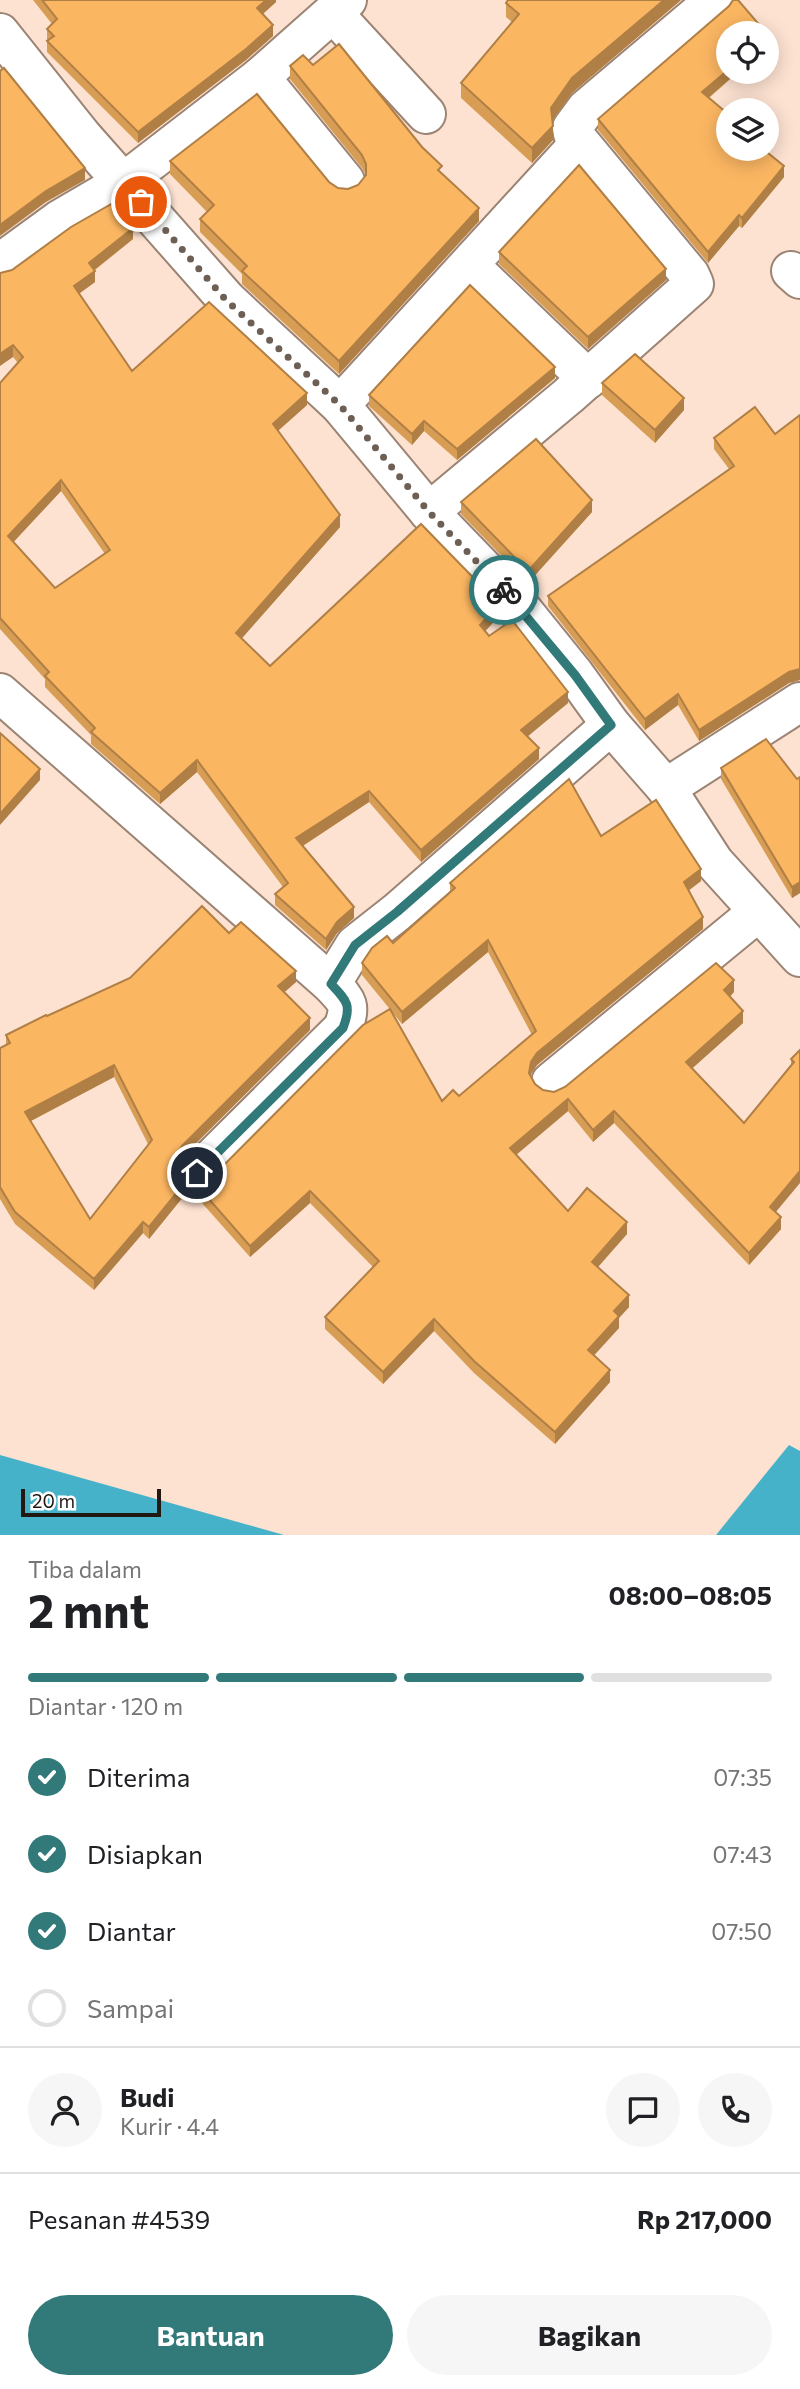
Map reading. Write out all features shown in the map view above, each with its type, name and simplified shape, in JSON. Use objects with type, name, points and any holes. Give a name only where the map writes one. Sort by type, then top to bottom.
[{"type":"street","points":[[429,512],[588,379],[694,284],[690,275],[580,143],[572,128],[586,109],[715,0]]},
{"type":"street","points":[[0,263],[58,220],[124,182],[260,77],[340,6],[426,114]]},
{"type":"street","points":[[0,33],[83,137],[226,300],[340,405],[429,512],[516,602],[611,725],[666,788],[714,862],[800,957]]},
{"type":"street","points":[[260,77],[345,181]]},
{"type":"street","points":[[340,405],[580,143]]},
{"type":"street","points":[[469,265],[588,379]]},
{"type":"street","points":[[0,693],[331,984],[348,1007],[349,1012],[343,1028],[197,1173]]},
{"type":"street","points":[[666,788],[800,702]]},
{"type":"street","points":[[331,984],[355,945],[397,912],[611,725]]},
{"type":"street","points":[[551,1082],[758,912]]},
{"type":"water","points":[[789,1445],[800,1451],[800,1535],[716,1535]]},
{"type":"water","points":[[0,1455],[284,1535],[0,1535]]},
{"type":"building","points":[[42,0],[266,0],[257,8],[273,25],[138,132],[47,41],[54,36],[47,29],[57,19]]},
{"type":"building","points":[[508,0],[664,0],[572,78],[551,108],[553,126],[532,148],[461,83],[519,14],[506,3]]},
{"type":"building","points":[[733,0],[738,0],[756,21],[716,21],[716,80],[702,92],[716,104],[716,161],[778,161],[784,166],[742,218],[739,215],[708,252],[598,119]]},
{"type":"building","points":[[339,44],[422,147],[442,166],[438,170],[479,208],[339,361],[242,271],[247,266],[200,219],[214,205],[170,161],[257,94],[329,182],[338,188],[348,189],[358,185],[366,175],[366,164],[362,155],[290,66],[303,55],[313,65]]},
{"type":"building","points":[[4,68],[85,168],[46,191],[0,225],[0,71]]},
{"type":"building","points":[[579,165],[666,269],[588,337],[499,252]]},
{"type":"building","points":[[113,203],[133,228],[89,263],[95,271],[74,286],[132,371],[209,302],[307,393],[273,424],[340,515],[236,633],[270,666],[421,524],[499,604],[480,625],[489,636],[512,620],[568,692],[521,730],[539,748],[421,850],[369,791],[296,838],[354,907],[337,922],[326,939],[275,894],[288,883],[197,760],[160,793],[91,732],[95,728],[45,676],[49,672],[0,618],[0,383],[23,357],[13,345],[0,354],[0,273],[12,270],[71,227]],"holes":[[[61,480],[110,550],[55,588],[8,536]]]},
{"type":"building","points":[[470,285],[555,367],[457,449],[424,421],[412,434],[369,395]]},
{"type":"building","points":[[635,354],[684,398],[655,430],[602,383]]},
{"type":"building","points":[[755,407],[775,434],[800,415],[800,669],[789,672],[699,730],[678,694],[645,719],[548,596],[734,466],[714,438]]},
{"type":"building","points":[[536,439],[592,500],[528,571],[461,502]]},
{"type":"building","points":[[0,733],[40,769],[0,814]]},
{"type":"building","points":[[766,739],[797,779],[800,777],[800,882],[792,887],[721,768]]},
{"type":"building","points":[[569,779],[601,836],[656,800],[701,869],[684,882],[703,917],[537,1053],[531,1062],[529,1073],[535,1084],[543,1090],[554,1092],[565,1087],[716,963],[734,980],[724,990],[743,1011],[686,1062],[744,1123],[794,1062],[791,1059],[800,1050],[800,1171],[770,1207],[781,1217],[749,1253],[614,1111],[593,1130],[568,1099],[510,1148],[568,1211],[587,1188],[627,1222],[592,1262],[629,1295],[614,1311],[619,1316],[588,1350],[610,1370],[555,1432],[474,1361],[434,1319],[383,1372],[325,1317],[379,1261],[310,1191],[250,1246],[194,1182],[203,1182],[212,1177],[363,1025],[390,1009],[442,1101],[453,1090],[459,1096],[536,1031],[488,940],[402,1012],[362,963],[372,948],[387,936],[393,943],[455,888],[450,883]]},
{"type":"building","points":[[202,906],[229,933],[241,922],[296,971],[278,986],[310,1018],[182,1146],[176,1155],[176,1166],[181,1176],[187,1180],[149,1227],[143,1222],[94,1279],[15,1212],[0,1187],[0,1048],[10,1043],[6,1035],[130,978]],"holes":[[[114,1065],[152,1140],[90,1219],[25,1112]]]},
{"type":"way so far","points":[[141,202],[226,300],[340,405],[429,512],[504,590]]},
{"type":"route","points":[[197,1173],[343,1028],[349,1012],[348,1007],[344,998],[331,984],[355,945],[397,912],[611,725],[575,675],[504,590]]}]
